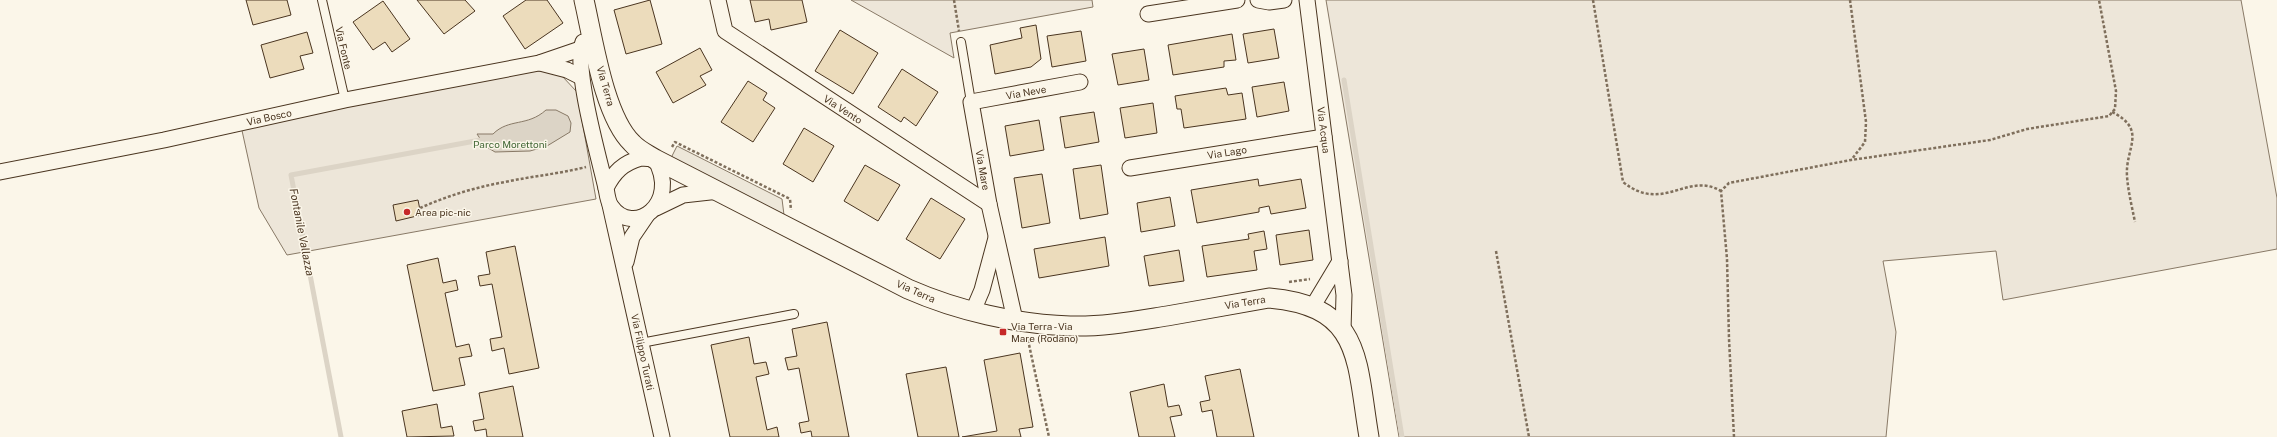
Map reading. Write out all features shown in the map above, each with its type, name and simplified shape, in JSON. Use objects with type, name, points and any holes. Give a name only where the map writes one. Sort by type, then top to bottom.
[{"type":"street","name":"Via Terra","points":[[584,0],[608,100],[621,129],[632,143],[662,155],[719,191],[908,289],[940,302],[973,311],[1023,320],[1070,326],[1110,324],[1269,298],[1293,300],[1313,306],[1330,317],[1343,330],[1354,350],[1369,437]]},
{"type":"street","name":"Via Vento","points":[[718,0],[725,31],[989,204]]},
{"type":"street","points":[[1148,14],[1237,0]]},
{"type":"street","points":[[1258,0],[1269,2],[1284,0]]},
{"type":"street","name":"Via Acqua","points":[[1308,0],[1344,295],[1343,330]]},
{"type":"street","name":"Via Terra","points":[[590,29],[580,49],[581,77],[606,188]]},
{"type":"street","name":"Via Bosco","points":[[0,172],[164,140],[345,100],[538,63],[580,49]]},
{"type":"street","name":"Via Bosco","points":[[538,63],[567,70],[581,77]]},
{"type":"street","name":"Via Neve","points":[[971,102],[1080,82]]},
{"type":"street","name":"Via Mare","points":[[971,102],[996,238],[1023,320]]},
{"type":"street","name":"Via Lago","points":[[1130,168],[1324,137]]},
{"type":"street","points":[[651,212],[663,186],[662,155],[641,158],[623,165],[616,172],[606,188],[610,205],[623,216],[639,218],[651,212],[683,196],[719,191]]},
{"type":"street","name":"Via Filippo Turati","points":[[610,205],[662,437]]},
{"type":"street","name":"Via Filippo Turati","points":[[625,267],[632,238],[651,212]]},
{"type":"street","name":"Via Mare","points":[[973,311],[982,290],[996,238]]},
{"type":"street","points":[[1313,306],[1340,261]]},
{"type":"lane","name":"Via Fonte","points":[[322,0],[345,100]]},
{"type":"lane","points":[[961,42],[971,102]]},
{"type":"lane","points":[[641,343],[794,314]]},
{"type":"path","points":[[954,0],[961,42]]},
{"type":"path","points":[[1593,0],[1623,182],[1634,191],[1643,194],[1662,195],[1700,184],[1711,185],[1721,191]]},
{"type":"path","points":[[1850,0],[1866,122],[1865,142],[1852,160]]},
{"type":"path","points":[[1721,191],[1729,183],[1852,160],[1990,140],[2027,129],[2109,116],[2112,112],[2116,91],[2099,0]]},
{"type":"path","points":[[2112,112],[2124,117],[2133,130],[2127,175],[2135,222]]},
{"type":"path","points":[[662,155],[675,142],[790,199],[792,215]]},
{"type":"path","points":[[420,208],[442,198],[505,182],[555,175],[600,163]]},
{"type":"path","points":[[1721,191],[1727,259],[1734,437]]},
{"type":"path","points":[[1496,251],[1530,437]]},
{"type":"path","points":[[1286,283],[1317,278],[1327,283]]},
{"type":"path","points":[[1023,320],[1049,437]]},
{"type":"green space","points":[[851,0],[1092,0],[1093,7],[950,33],[954,58]]},
{"type":"green space","points":[[1326,0],[2241,0],[2277,198],[2277,249],[2003,300],[1996,251],[1883,261],[1896,332],[1886,437],[1399,437]]},
{"type":"green space","name":"Parco Morettoni","points":[[538,67],[562,76],[577,92],[596,199],[287,255],[259,208],[241,126]]},
{"type":"shaded area","points":[[546,110],[556,110],[568,116],[571,123],[570,132],[547,146],[530,151],[495,152],[485,146],[477,134],[493,134],[505,126],[532,119]]},
{"type":"shaded area","points":[[677,146],[782,199],[784,215],[671,158]]},
{"type":"building","points":[[246,0],[287,0],[291,15],[253,25]]},
{"type":"building","points":[[417,0],[465,0],[475,11],[444,34]]},
{"type":"building","points":[[526,0],[547,0],[563,23],[525,49],[503,16]]},
{"type":"building","points":[[650,0],[662,44],[626,54],[614,10]]},
{"type":"building","points":[[750,0],[802,0],[807,22],[771,30],[769,19],[755,22]]},
{"type":"building","points":[[383,1],[410,39],[392,52],[385,42],[373,50],[353,22]]},
{"type":"building","points":[[1036,25],[1041,59],[1031,67],[995,74],[990,45],[1022,38],[1020,28]]},
{"type":"building","points":[[1274,29],[1279,58],[1248,63],[1243,34]]},
{"type":"building","points":[[840,30],[878,53],[853,94],[815,71]]},
{"type":"building","points":[[1081,31],[1086,61],[1052,67],[1047,36]]},
{"type":"building","points":[[307,32],[313,53],[300,56],[304,69],[270,78],[261,45]]},
{"type":"building","points":[[1232,34],[1236,60],[1224,61],[1224,67],[1173,75],[1168,45]]},
{"type":"building","points":[[700,48],[712,70],[700,76],[706,85],[673,103],[656,72]]},
{"type":"building","points":[[1144,49],[1149,80],[1118,85],[1112,54]]},
{"type":"building","points":[[902,69],[938,92],[916,126],[904,117],[901,122],[878,107]]},
{"type":"building","points":[[748,81],[767,93],[763,100],[775,108],[753,142],[721,122]]},
{"type":"building","points":[[1284,82],[1289,111],[1257,117],[1252,87]]},
{"type":"building","points":[[1226,88],[1228,95],[1242,93],[1246,119],[1184,128],[1181,109],[1177,109],[1175,96]]},
{"type":"building","points":[[1153,103],[1157,133],[1125,138],[1120,108]]},
{"type":"building","points":[[1094,112],[1099,142],[1065,148],[1060,117]]},
{"type":"building","points":[[1039,120],[1044,150],[1010,156],[1005,126]]},
{"type":"building","points":[[804,128],[834,146],[813,182],[783,164]]},
{"type":"building","points":[[865,165],[900,185],[878,221],[844,201]]},
{"type":"building","points":[[1101,165],[1108,214],[1080,219],[1073,169]]},
{"type":"building","points":[[1042,174],[1050,223],[1022,228],[1014,178]]},
{"type":"building","points":[[1258,179],[1259,186],[1301,179],[1306,208],[1271,214],[1269,206],[1259,208],[1259,212],[1197,223],[1191,190]]},
{"type":"building","points":[[1170,197],[1175,226],[1141,232],[1137,203]]},
{"type":"building","points":[[931,198],[965,219],[940,259],[906,239]]},
{"type":"building","name":"Area pic-nic","points":[[418,200],[421,215],[396,221],[393,205]]},
{"type":"building","points":[[1309,230],[1313,260],[1280,265],[1276,235]]},
{"type":"building","points":[[1264,231],[1267,249],[1254,251],[1257,270],[1207,277],[1202,246],[1249,239],[1248,234]]},
{"type":"building","points":[[1105,237],[1109,266],[1039,278],[1034,249]]},
{"type":"building","points":[[515,246],[539,368],[509,374],[504,348],[492,351],[490,339],[502,337],[492,284],[480,286],[478,276],[490,274],[486,252]]},
{"type":"building","points":[[1179,250],[1184,281],[1149,286],[1144,256]]},
{"type":"building","points":[[438,258],[443,283],[456,280],[458,290],[445,293],[456,347],[469,344],[472,356],[459,358],[465,385],[433,391],[407,265]]},
{"type":"building","points":[[827,322],[849,437],[812,437],[811,431],[801,433],[799,423],[809,421],[799,368],[788,370],[785,358],[797,356],[792,329]]},
{"type":"building","points":[[749,337],[754,364],[766,362],[769,374],[756,377],[767,430],[777,427],[779,437],[730,437],[711,345]]},
{"type":"building","points":[[1020,353],[1033,427],[1019,429],[1021,437],[962,437],[997,431],[984,360]]},
{"type":"building","points":[[946,367],[959,437],[918,437],[906,374]]},
{"type":"building","points":[[1240,369],[1254,437],[1217,437],[1212,410],[1202,412],[1200,402],[1210,400],[1205,376]]},
{"type":"building","points":[[1164,384],[1168,407],[1179,405],[1182,415],[1170,417],[1175,437],[1139,437],[1130,392]]},
{"type":"building","points":[[513,386],[523,437],[487,437],[486,429],[475,431],[473,421],[484,419],[479,393]]},
{"type":"building","points":[[437,404],[441,428],[452,426],[454,436],[407,437],[402,411]]},
{"type":"waterway","points":[[1344,80],[1402,437]]},
{"type":"waterway","name":"Fontanile Vallazza","points":[[341,437],[291,175],[486,139]]},
{"type":"place","name":"Area pic-nic","points":[[407,212]]},
{"type":"place","name":"Via Terra - Via Mare (Rodano)","points":[[1003,332]]}]
